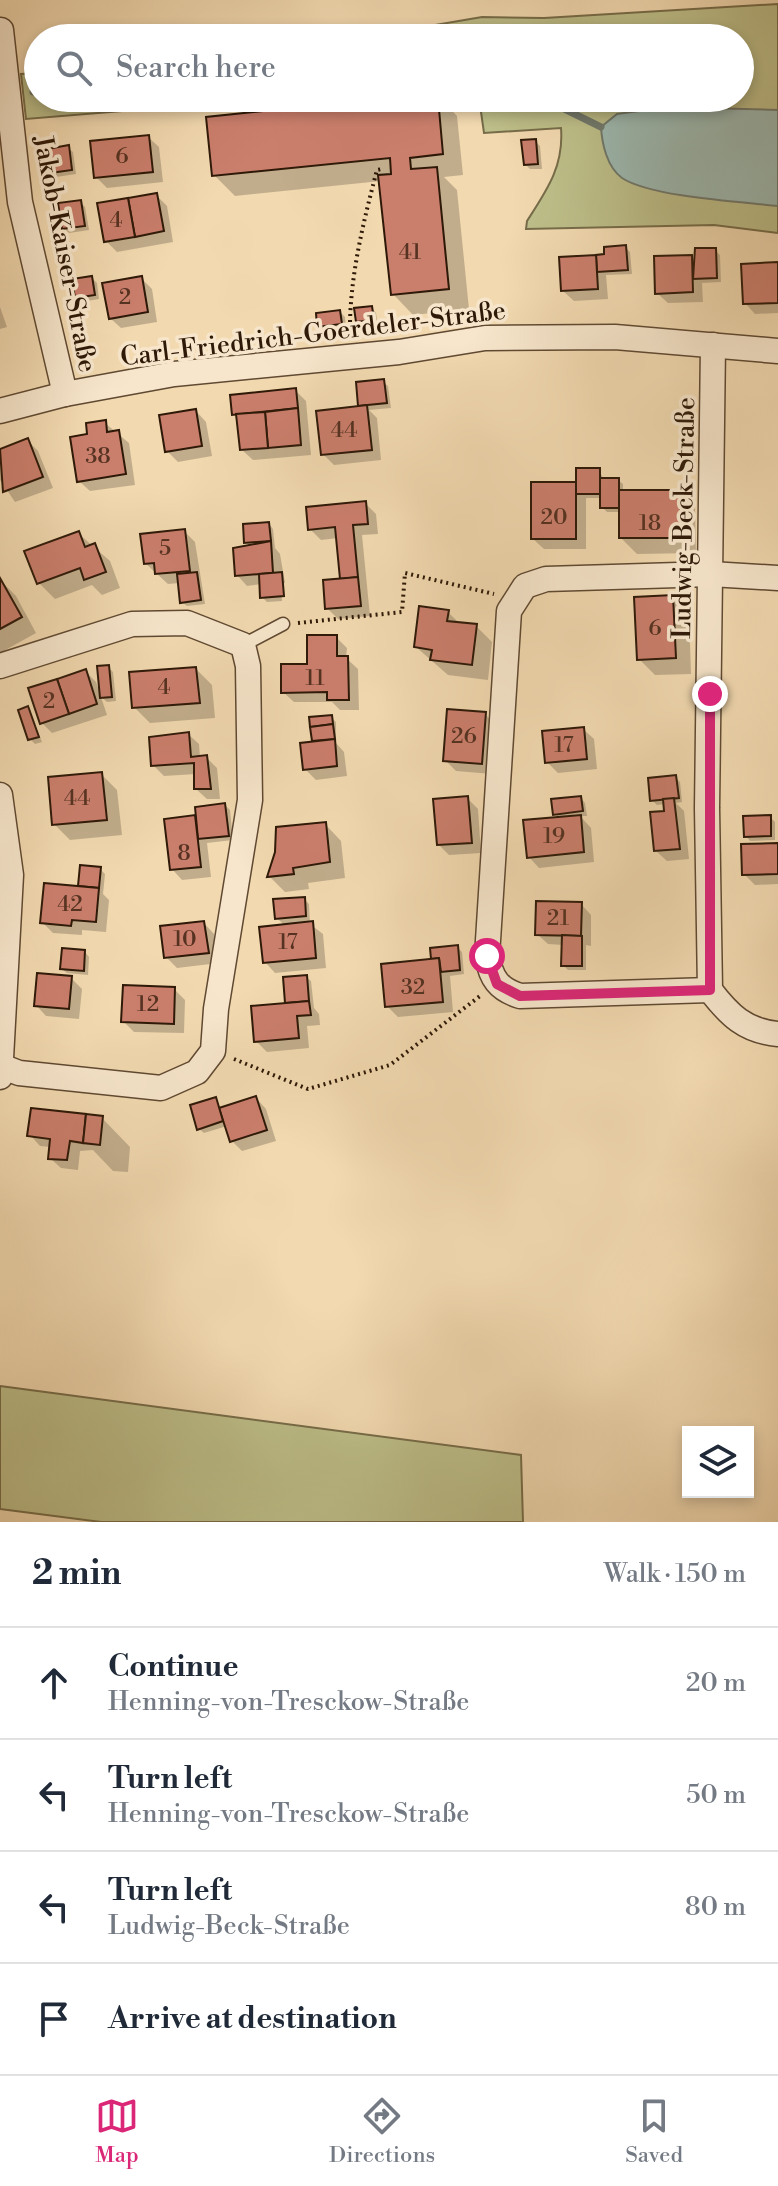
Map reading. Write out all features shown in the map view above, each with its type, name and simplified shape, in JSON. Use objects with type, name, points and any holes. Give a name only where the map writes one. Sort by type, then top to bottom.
[{"type":"street","name":"Jakob-Kaiser-Straße","points":[[1,30],[10,204],[65,394]]},
{"type":"street","name":"Carl-Friedrich-Goerdeler-Straße","points":[[0,411],[65,394],[174,374],[350,357],[485,338],[615,337],[778,351]]},
{"type":"street","name":"Ludwig-Beck-Straße","points":[[710,990],[713,345]]},
{"type":"street","points":[[778,578],[711,574],[546,579],[525,586],[513,599],[509,611],[487,956],[497,984],[520,996],[710,990],[741,1024],[761,1032],[778,1034]]},
{"type":"street","points":[[0,666],[132,624],[187,623],[243,645],[248,666],[250,800],[216,1009],[213,1051],[197,1072],[161,1088],[1,1071],[11,875],[0,795]]},
{"type":"lane","points":[[243,645],[283,624]]},
{"type":"path","points":[[350,357],[349,306],[368,201],[377,170],[382,169]]},
{"type":"path","points":[[283,624],[402,612],[405,573],[513,599]]},
{"type":"path","points":[[213,1051],[308,1089],[390,1065],[497,984]]},
{"type":"green space","points":[[778,4],[778,233],[714,225],[526,229],[527,221],[557,166],[561,128],[484,133],[481,112],[754,112],[754,24],[441,24],[482,17],[544,18]]},
{"type":"green space","points":[[21,74],[24,74],[24,101]]},
{"type":"green space","points":[[25,112],[111,112],[26,119]]},
{"type":"green space","points":[[0,1386],[521,1455],[523,1522],[101,1522],[0,1509]]},
{"type":"water","points":[[778,110],[778,206],[675,194],[622,178],[609,162],[601,127],[617,114]]},
{"type":"building","points":[[253,112],[439,112],[443,154],[410,158],[411,169],[437,167],[449,289],[391,295],[378,175],[391,174],[390,158],[212,176],[206,117]]},
{"type":"building","points":[[149,135],[153,172],[94,178],[90,141]]},
{"type":"building","points":[[536,139],[538,164],[524,165],[521,140]]},
{"type":"building","points":[[69,145],[72,170],[50,173],[47,149]]},
{"type":"building","points":[[157,193],[164,231],[135,237],[128,198]]},
{"type":"building","points":[[128,198],[135,237],[104,242],[97,203]]},
{"type":"building","points":[[81,200],[85,226],[62,229],[58,203]]},
{"type":"building","points":[[626,245],[628,270],[597,272],[596,255],[604,254],[604,247]]},
{"type":"building","points":[[695,248],[716,248],[717,278],[693,279]]},
{"type":"building","points":[[596,255],[598,289],[561,291],[559,257]]},
{"type":"building","points":[[692,255],[693,292],[655,294],[654,256]]},
{"type":"building","points":[[778,262],[778,303],[743,304],[741,264]]},
{"type":"building","points":[[92,276],[95,295],[75,298],[72,279]]},
{"type":"building","points":[[142,276],[148,312],[109,319],[102,283]]},
{"type":"building","points":[[372,306],[374,320],[356,322],[354,308]]},
{"type":"building","points":[[340,310],[342,324],[317,327],[316,313]]},
{"type":"building","points":[[384,379],[387,403],[358,406],[356,382]]},
{"type":"building","points":[[296,388],[298,408],[232,415],[230,395]]},
{"type":"building","points":[[367,405],[372,450],[321,455],[316,411]]},
{"type":"building","points":[[298,408],[301,445],[268,448],[265,412]]},
{"type":"building","points":[[196,409],[202,446],[165,452],[159,415]]},
{"type":"building","points":[[265,412],[268,448],[240,450],[236,414]]},
{"type":"building","points":[[106,420],[107,432],[119,430],[126,474],[77,482],[70,437],[87,434],[86,423]]},
{"type":"building","points":[[28,438],[43,477],[3,492],[0,449]]},
{"type":"building","points":[[576,468],[600,468],[600,494],[576,494]]},
{"type":"building","points":[[600,478],[619,478],[619,508],[600,508]]},
{"type":"building","points":[[531,482],[576,482],[576,539],[531,539]]},
{"type":"building","points":[[619,490],[680,490],[680,538],[619,538]]},
{"type":"building","points":[[366,501],[368,524],[353,525],[358,577],[340,579],[335,527],[308,530],[306,507]]},
{"type":"building","points":[[269,522],[271,541],[244,543],[243,524]]},
{"type":"building","points":[[185,529],[190,571],[155,574],[154,563],[144,564],[140,534]]},
{"type":"building","points":[[79,531],[85,547],[95,543],[106,572],[84,580],[80,568],[37,584],[24,551]]},
{"type":"building","points":[[271,541],[273,573],[235,576],[233,548]]},
{"type":"building","points":[[197,572],[201,600],[180,603],[177,574]]},
{"type":"building","points":[[282,572],[284,596],[260,598],[259,574]]},
{"type":"building","points":[[358,577],[361,606],[325,609],[323,580]]},
{"type":"building","points":[[0,578],[22,617],[0,629]]},
{"type":"building","points":[[673,595],[676,658],[637,660],[634,597]]},
{"type":"building","points":[[419,606],[449,610],[447,621],[477,624],[472,665],[430,660],[432,650],[414,647]]},
{"type":"building","points":[[307,635],[337,635],[337,656],[348,656],[349,700],[327,700],[327,692],[281,693],[281,664],[307,664]]},
{"type":"building","points":[[109,665],[112,697],[100,698],[97,666]]},
{"type":"building","points":[[196,667],[200,703],[132,708],[129,672]]},
{"type":"building","points":[[86,669],[97,704],[69,714],[57,679]]},
{"type":"building","points":[[57,679],[69,714],[40,724],[28,688]]},
{"type":"building","points":[[28,706],[39,737],[28,740],[18,710]]},
{"type":"building","points":[[447,709],[486,712],[482,764],[443,761]]},
{"type":"building","points":[[332,715],[333,724],[310,727],[309,717]]},
{"type":"building","points":[[333,724],[335,739],[312,741],[310,727]]},
{"type":"building","points":[[584,727],[587,759],[545,763],[542,731]]},
{"type":"building","points":[[189,732],[191,757],[207,755],[211,789],[194,789],[194,763],[151,766],[149,737]]},
{"type":"building","points":[[335,739],[337,766],[303,770],[300,743]]},
{"type":"building","points":[[102,772],[107,820],[52,825],[48,777]]},
{"type":"building","points":[[676,775],[679,798],[650,801],[648,778]]},
{"type":"building","points":[[468,796],[472,843],[437,845],[433,799]]},
{"type":"building","points":[[581,796],[583,811],[553,815],[551,799]]},
{"type":"building","points":[[674,798],[680,849],[654,851],[650,812],[664,811],[663,799]]},
{"type":"building","points":[[225,803],[229,836],[198,839],[195,807]]},
{"type":"building","points":[[195,815],[201,867],[170,870],[164,819]]},
{"type":"building","points":[[581,815],[584,852],[527,858],[523,820]]},
{"type":"building","points":[[771,815],[771,836],[744,837],[743,816]]},
{"type":"building","points":[[326,822],[330,862],[293,868],[294,874],[267,877],[275,852],[276,827]]},
{"type":"building","points":[[778,843],[778,874],[742,875],[741,844]]},
{"type":"building","points":[[80,865],[101,867],[99,888],[78,886]]},
{"type":"building","points":[[44,883],[99,888],[96,922],[72,920],[71,926],[40,923]]},
{"type":"building","points":[[305,897],[306,916],[275,919],[273,899]]},
{"type":"building","points":[[536,901],[582,902],[581,936],[535,935]]},
{"type":"building","points":[[204,921],[209,953],[164,958],[160,926]]},
{"type":"building","points":[[313,921],[316,958],[263,963],[259,927]]},
{"type":"building","points":[[562,935],[582,936],[582,966],[561,966]]},
{"type":"building","points":[[458,945],[460,970],[441,972],[439,958],[431,959],[430,948]]},
{"type":"building","points":[[62,948],[85,950],[84,971],[60,969]]},
{"type":"building","points":[[439,958],[443,1002],[385,1007],[381,964]]},
{"type":"building","points":[[37,973],[72,976],[69,1009],[34,1006]]},
{"type":"building","points":[[307,975],[309,1001],[285,1003],[283,977]]},
{"type":"building","points":[[123,985],[175,987],[174,1024],[121,1022]]},
{"type":"building","points":[[309,1001],[311,1015],[297,1016],[299,1038],[254,1042],[251,1006]]},
{"type":"building","points":[[256,1096],[267,1130],[230,1142],[219,1108]]},
{"type":"building","points":[[216,1097],[223,1121],[197,1130],[190,1105]]},
{"type":"building","points":[[31,1108],[86,1114],[83,1143],[70,1141],[67,1160],[48,1159],[50,1139],[27,1136]]},
{"type":"building","points":[[86,1114],[103,1116],[100,1145],[83,1143]]},
{"type":"waterway","points":[[570,112],[601,127]]},
{"type":"route","points":[[487,956],[497,984],[505,991],[520,996],[710,990],[707,808],[710,694]]}]
